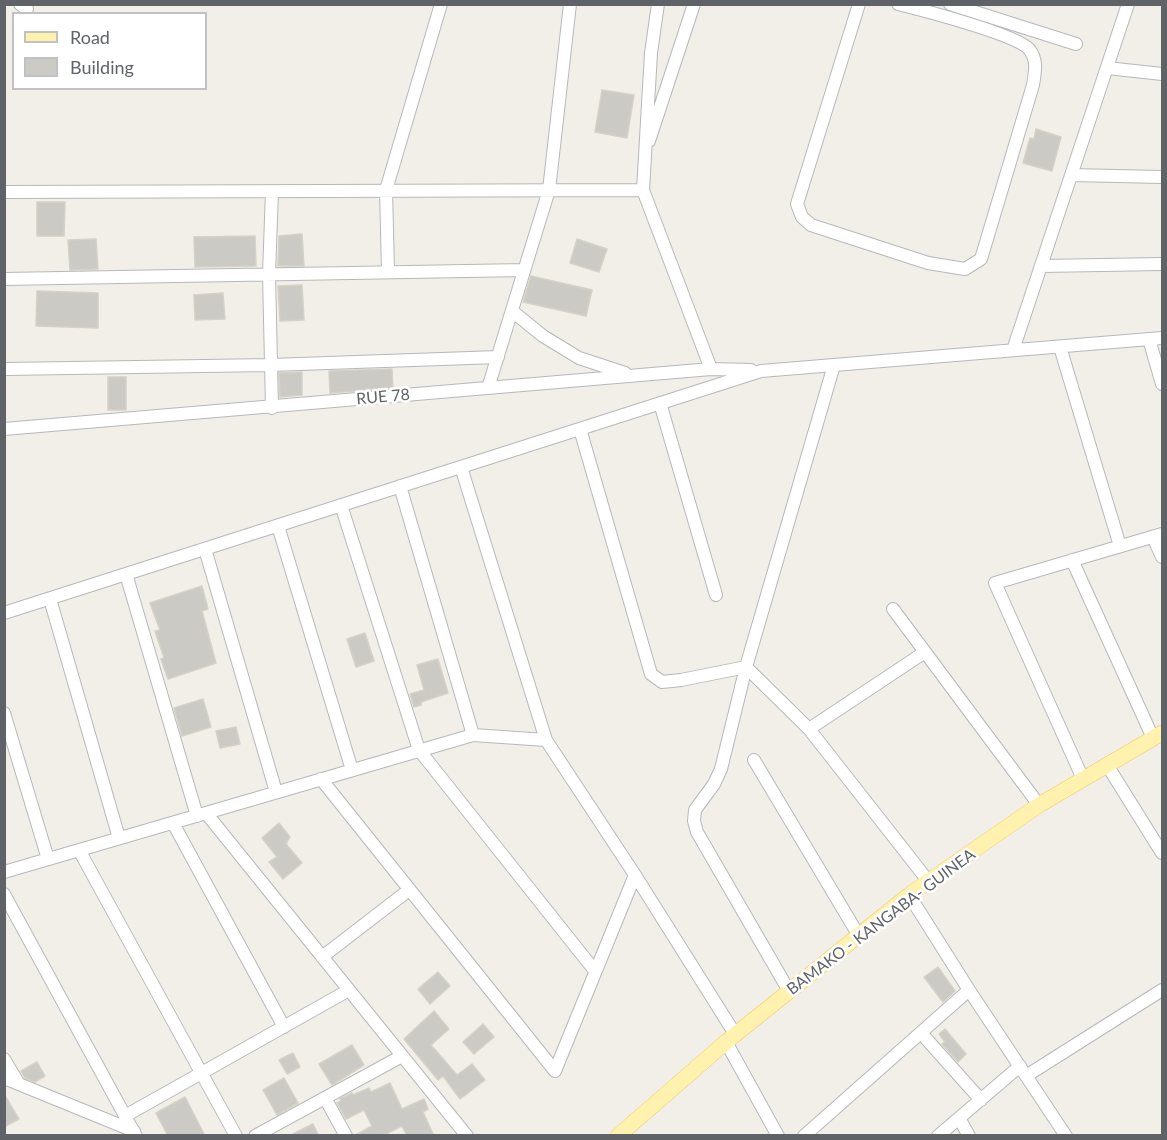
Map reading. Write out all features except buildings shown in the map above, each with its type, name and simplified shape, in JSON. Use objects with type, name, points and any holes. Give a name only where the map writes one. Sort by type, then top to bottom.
[{"type":"main road","name":"BAMAKO - KANGABA- GUINEA","points":[[618,1136],[730,1038],[909,896],[1039,805],[1158,736]]},
{"type":"street","points":[[388,271],[386,190],[441,4]]},
{"type":"street","points":[[488,388],[549,190],[570,4]]},
{"type":"street","points":[[658,4],[651,53],[643,190],[711,369]]},
{"type":"street","points":[[644,156],[694,4]]},
{"type":"street","points":[[869,4],[858,8],[796,204],[802,217],[811,225],[928,263],[965,269],[981,259],[1033,85],[1036,66],[1029,50],[1015,40],[931,12],[898,4]]},
{"type":"street","points":[[950,4],[1076,44]]},
{"type":"street","points":[[1013,350],[1128,4]]},
{"type":"street","points":[[1107,68],[1162,74]]},
{"type":"street","points":[[1071,175],[1162,177]]},
{"type":"street","points":[[4,192],[643,190]]},
{"type":"street","points":[[272,191],[268,274],[272,408]]},
{"type":"street","points":[[1041,266],[1162,264]]},
{"type":"street","points":[[4,279],[524,270]]},
{"type":"street","points":[[512,311],[543,336],[579,358],[632,375]]},
{"type":"street","points":[[4,613],[761,371],[1162,338]]},
{"type":"street","points":[[1149,339],[1162,384]]},
{"type":"street","points":[[1060,347],[1120,546]]},
{"type":"street","points":[[4,369],[270,365],[498,357]]},
{"type":"street","points":[[789,991],[697,832],[694,821],[695,810],[714,784],[721,769],[746,667],[834,365]]},
{"type":"street","name":"RUE 78","points":[[4,429],[272,408],[632,375],[711,369],[761,371]]},
{"type":"street","points":[[660,403],[716,595]]},
{"type":"street","points":[[580,429],[651,674],[662,682],[746,667]]},
{"type":"street","points":[[461,467],[546,740],[635,875],[730,1038],[778,1136]]},
{"type":"street","points":[[400,486],[474,735]]},
{"type":"street","points":[[341,505],[419,750],[595,971]]},
{"type":"street","points":[[278,525],[352,770]]},
{"type":"street","points":[[1083,779],[995,583],[1158,535],[1162,557]]},
{"type":"street","points":[[205,549],[276,792]]},
{"type":"street","points":[[1072,561],[1158,736]]},
{"type":"street","points":[[126,574],[202,814],[322,957],[466,1136]]},
{"type":"street","points":[[50,599],[119,838]]},
{"type":"street","points":[[893,609],[1039,805]]},
{"type":"street","points":[[809,729],[925,652]]},
{"type":"street","points":[[746,667],[809,729],[929,882]]},
{"type":"street","points":[[4,713],[9,742],[48,859]]},
{"type":"street","points":[[4,872],[474,735],[546,740]]},
{"type":"street","points":[[754,760],[859,936]]},
{"type":"street","points":[[1107,765],[1162,853]]},
{"type":"street","points":[[321,779],[555,1071],[635,875]]},
{"type":"street","points":[[173,823],[284,1027]]},
{"type":"street","points":[[79,850],[236,1136]]},
{"type":"street","points":[[322,957],[409,890]]},
{"type":"street","points":[[4,894],[125,1116],[131,1134]]},
{"type":"street","points":[[909,896],[1066,1136]]},
{"type":"street","points":[[125,1116],[349,990]]},
{"type":"street","points":[[804,1136],[969,990]]},
{"type":"street","points":[[938,1136],[981,1100],[1023,1071],[1162,990]]},
{"type":"street","points":[[921,1033],[981,1100]]},
{"type":"street","points":[[255,1136],[402,1056]]},
{"type":"street","points":[[4,1059],[18,1084]]},
{"type":"street","points":[[4,1078],[131,1134]]},
{"type":"street","points":[[325,1098],[346,1136]]},
{"type":"street","points":[[959,1118],[969,1136]]}]
